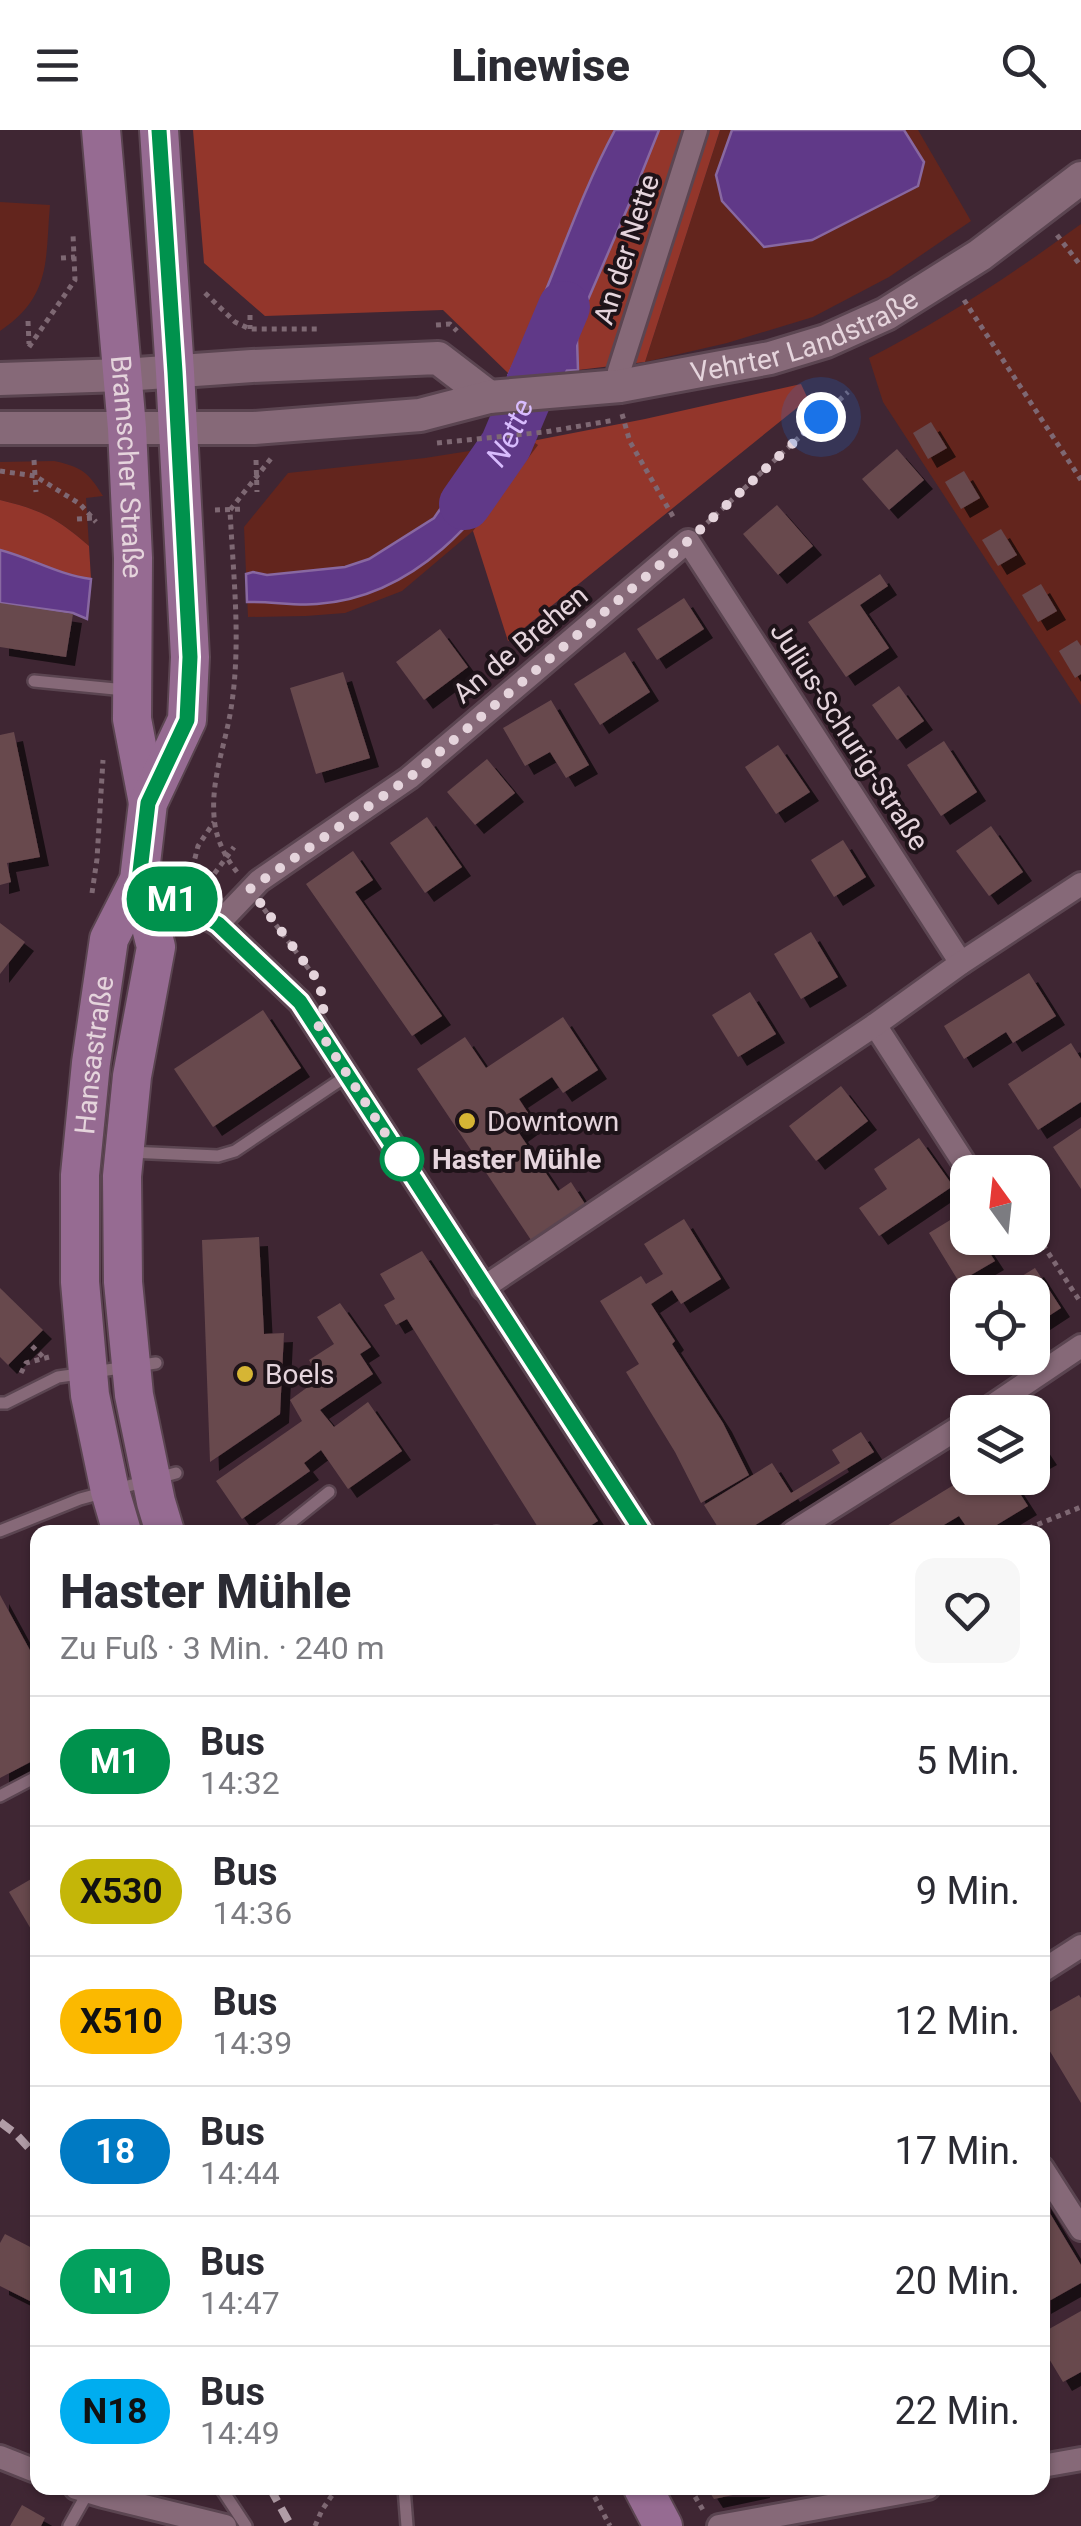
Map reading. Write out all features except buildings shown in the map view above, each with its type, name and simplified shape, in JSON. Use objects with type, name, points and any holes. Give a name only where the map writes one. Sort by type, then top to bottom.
[{"type":"main road","name":"Bramscher Straße","points":[[101,130],[127,428],[133,558],[132,719],[148,803],[139,880]]},
{"type":"main road","name":"Bramscher Straße","points":[[148,803],[187,720],[190,657],[159,130]]},
{"type":"main road","name":"Vehrter Landstraße","points":[[0,428],[254,428],[420,415],[495,397],[571,390],[621,402],[848,332],[948,277],[1081,178]]},
{"type":"main road","points":[[0,379],[438,358],[495,397]]},
{"type":"main road","name":"Hansastraße","points":[[139,880],[156,946],[132,1076],[124,1152],[123,1282],[144,1365],[134,1395],[164,1476],[165,1525]]},
{"type":"main road","name":"Hansastraße","points":[[120,1525],[90,1395],[80,1282],[80,1175],[109,940],[139,880]]},
{"type":"main road","points":[[647,2495],[663,2526]]},
{"type":"street","name":"An der Nette","points":[[621,402],[618,371],[696,130]]},
{"type":"street","name":"An de Brehen","points":[[218,924],[250,889],[409,778],[688,541]]},
{"type":"street","name":"Julius-Schurig-Straße","points":[[688,541],[961,963]]},
{"type":"street","points":[[139,880],[218,924],[300,1002],[638,1525]]},
{"type":"street","points":[[484,1288],[1081,884]]},
{"type":"street","points":[[875,1025],[959,1155]]},
{"type":"street","points":[[1008,1395],[1081,1346]]},
{"type":"street","points":[[804,1525],[950,1433]]},
{"type":"street","points":[[1050,1966],[1081,1946]]},
{"type":"street","points":[[1050,2181],[1081,2229]]},
{"type":"street","points":[[0,2457],[30,2469]]},
{"type":"street","points":[[1050,2464],[1081,2458]]},
{"type":"street","points":[[102,2495],[226,2526]]},
{"type":"street","points":[[719,2526],[890,2495]]},
{"type":"lane","points":[[34,681],[132,690]]},
{"type":"lane","points":[[124,1152],[218,1156],[235,1151],[348,1076]]},
{"type":"lane","points":[[0,1403],[55,1378],[144,1365]]},
{"type":"lane","points":[[0,1531],[63,1505],[164,1476]]},
{"type":"lane","points":[[289,1525],[329,1492]]},
{"type":"lane","points":[[0,1796],[30,1780]]},
{"type":"lane","points":[[70,2526],[80,2495]]},
{"type":"lane","points":[[226,2495],[246,2526]]},
{"type":"lane","points":[[405,2495],[408,2526]]},
{"type":"path","points":[[1056,234],[1081,266]]},
{"type":"path","points":[[28,320],[29,347],[75,280],[75,257],[61,258]]},
{"type":"path","points":[[198,287],[235,322],[250,330],[320,329]]},
{"type":"path","points":[[962,298],[1081,480]]},
{"type":"path","points":[[250,315],[250,330]]},
{"type":"path","points":[[432,325],[450,324]]},
{"type":"path","points":[[443,444],[545,432],[621,402],[630,442],[688,541],[848,392]]},
{"type":"path","points":[[0,471],[35,476],[80,504],[94,518],[77,519]]},
{"type":"path","points":[[35,476],[36,492]]},
{"type":"path","points":[[257,492],[256,478],[230,510],[236,618],[232,702],[213,788],[214,822],[226,857],[319,982],[324,1006],[318,1029]]},
{"type":"path","points":[[230,510],[244,510]]},
{"type":"path","points":[[201,902],[209,881],[234,847]]},
{"type":"path","points":[[1050,1255],[1081,1303]]},
{"type":"path","points":[[32,1346],[44,1358]]},
{"type":"path","points":[[1037,1525],[1081,1507]]},
{"type":"path","points":[[316,2526],[332,2495]]},
{"type":"path","points":[[594,2495],[610,2526]]},
{"type":"shaded area","points":[[193,130],[720,130],[645,362],[509,374],[443,310],[265,316],[204,263]]},
{"type":"shaded area","points":[[615,130],[659,130],[587,302],[577,339],[578,370],[509,374],[586,190]]},
{"type":"shaded area","points":[[720,130],[918,130],[971,221],[889,277],[813,317],[645,362]]},
{"type":"shaded area","points":[[732,130],[904,130],[924,162],[918,186],[812,240],[764,247],[722,201],[716,175]]},
{"type":"shaded area","points":[[0,202],[50,205],[43,276],[29,304],[0,331]]},
{"type":"shaded area","points":[[1081,224],[1081,705],[883,402],[869,358],[978,295]]},
{"type":"shaded area","points":[[801,384],[808,399],[508,641],[473,531],[538,445],[532,441]]},
{"type":"shaded area","points":[[532,441],[539,444],[473,531],[402,591],[345,613],[248,617],[244,527],[288,473]]},
{"type":"shaded area","points":[[532,441],[467,525],[415,570],[353,598],[317,604],[247,602],[246,574],[345,567],[369,559],[434,518],[467,470],[476,449]]},
{"type":"shaded area","points":[[54,461],[83,472],[103,496],[86,498],[89,546],[48,516],[0,500],[0,462]]},
{"type":"shaded area","points":[[0,500],[48,516],[89,546],[91,579],[0,550]]},
{"type":"shaded area","points":[[0,550],[91,579],[87,619],[73,613],[0,603]]},
{"type":"waterway","name":"Nette","points":[[465,504],[506,445],[564,307]]},
{"type":"railway","points":[[0,2122],[30,2149]]},
{"type":"railway","points":[[274,2495],[291,2526]]},
{"type":"bus line","name":"M1","points":[[159,130],[190,657],[187,720],[148,803],[139,880],[218,924],[300,1002],[638,1525]]},
{"type":"place","name":"Downtown","points":[[467,1121]]},
{"type":"place","name":"Haster Mühle","points":[[402,1159]]},
{"type":"place","name":"Boels","points":[[245,1374]]},
{"type":"route","points":[[402,1159],[318,1029],[324,1006],[319,982],[250,889],[409,778],[688,541],[821,417]]}]
